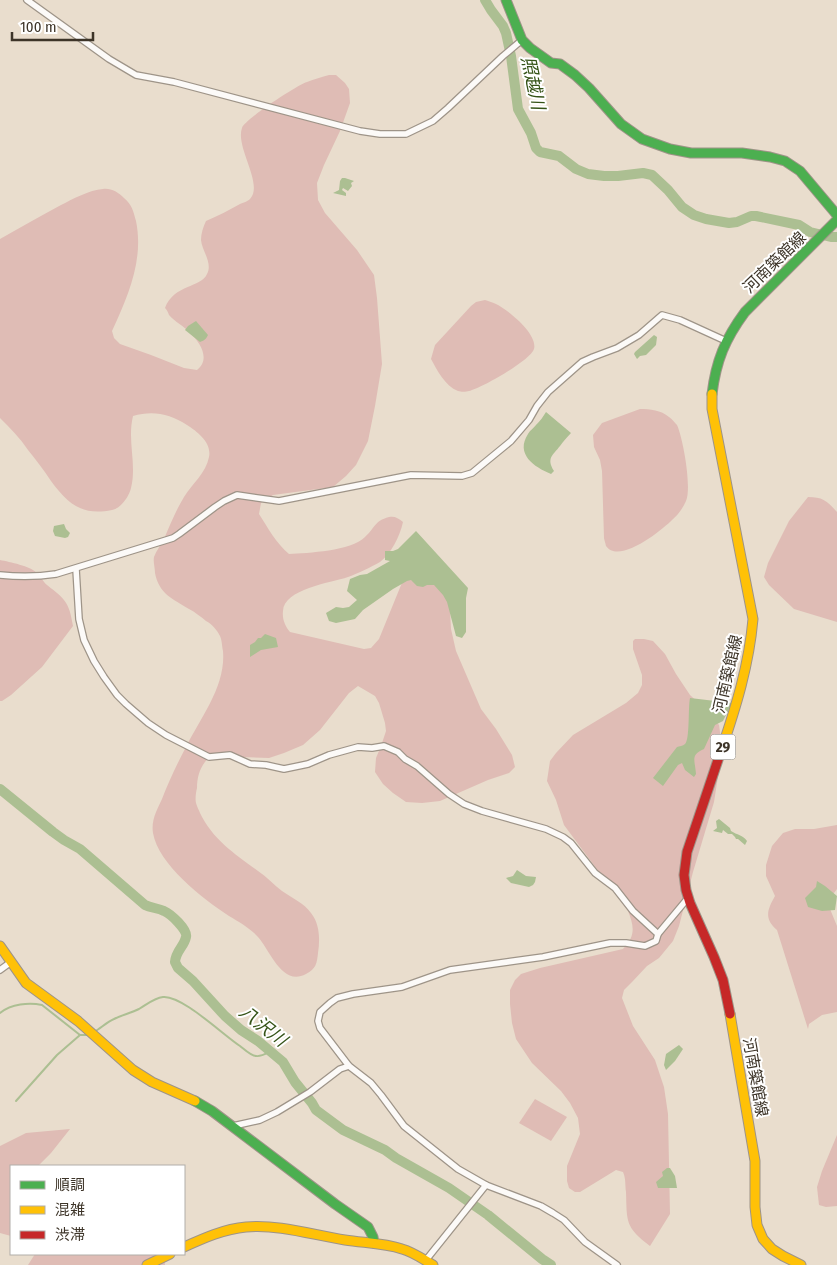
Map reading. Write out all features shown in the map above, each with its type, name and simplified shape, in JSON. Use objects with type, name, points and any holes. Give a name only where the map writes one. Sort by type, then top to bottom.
[{"type":"street","points":[[27,0],[109,59],[136,75],[174,82],[360,131],[380,134],[406,134],[433,121],[519,43]]},
{"type":"street","points":[[506,0],[519,43],[552,63],[560,64],[575,75],[621,124],[642,139],[670,149],[690,153],[742,153],[786,161],[800,171],[836,220]]},
{"type":"street","name":"河南築館線","points":[[801,1265],[787,1259],[772,1249],[756,1224],[756,1176],[752,1141],[727,996],[720,972],[688,898],[684,868],[687,852],[734,713],[749,659],[752,638],[753,619],[712,409],[712,393],[717,360],[733,327],[745,312],[836,220]]},
{"type":"street","points":[[0,575],[41,576],[76,569],[172,538],[224,501],[237,495],[279,501],[411,475],[462,476],[472,473],[511,441],[529,420],[536,406],[548,392],[582,362],[617,348],[639,335],[662,315],[680,320],[726,341]]},
{"type":"street","points":[[76,569],[79,619],[84,640],[94,661],[104,677],[126,704],[148,723],[166,735],[210,757],[230,755],[250,764],[284,769],[308,764],[329,755],[358,747],[372,748],[384,746],[398,752],[464,804],[546,829],[563,837],[571,843],[595,873],[615,888],[634,911],[658,934]]},
{"type":"street","points":[[617,1265],[586,1242],[564,1220],[542,1206],[486,1185],[458,1169],[404,1126],[371,1083],[349,1066],[320,1028],[318,1020],[320,1012],[337,998],[402,987],[450,970],[543,958],[610,943],[646,946],[656,941],[658,934],[688,898]]},
{"type":"street","points":[[0,946],[26,983],[93,1033],[143,1078],[204,1105],[348,1213],[363,1222],[368,1227],[374,1243]]},
{"type":"street","points":[[0,970],[11,962]]},
{"type":"street","points":[[233,1126],[260,1120],[277,1112],[299,1100],[340,1069],[349,1066]]},
{"type":"street","points":[[185,1247],[220,1232],[262,1226],[286,1228],[340,1240],[384,1244],[415,1254],[429,1263],[486,1185]]},
{"type":"street","points":[[147,1265],[168,1255]]},
{"type":"shaded area","points":[[329,75],[336,75],[345,83],[349,89],[350,103],[317,183],[318,200],[325,213],[357,250],[374,275],[382,364],[368,441],[356,465],[333,487],[273,495],[261,503],[259,514],[276,540],[289,554],[329,550],[350,545],[365,537],[375,525],[389,517],[403,522],[394,544],[380,562],[352,576],[299,592],[285,603],[283,620],[290,632],[364,649],[371,648],[379,639],[408,568],[443,578],[456,651],[481,709],[512,755],[515,767],[509,773],[440,801],[406,802],[383,784],[375,772],[376,758],[386,731],[385,723],[375,696],[358,686],[349,693],[320,730],[303,745],[269,758],[211,756],[202,766],[199,774],[196,798],[197,806],[205,823],[218,839],[233,852],[282,891],[305,906],[314,917],[318,927],[319,948],[314,968],[298,977],[290,976],[283,971],[252,931],[218,909],[183,880],[163,857],[153,833],[156,811],[179,760],[217,689],[223,664],[222,641],[214,627],[163,591],[157,580],[154,561],[154,557],[181,502],[205,468],[209,457],[208,447],[203,438],[195,431],[174,418],[154,413],[133,416],[131,434],[133,479],[130,491],[124,502],[115,509],[92,511],[84,510],[63,496],[22,441],[0,418],[0,239],[61,205],[87,193],[106,189],[117,192],[131,205],[136,221],[138,250],[129,291],[112,331],[114,338],[120,344],[184,368],[197,370],[201,366],[204,356],[200,346],[188,331],[169,315],[165,308],[169,300],[181,290],[199,282],[209,270],[201,240],[202,230],[206,221],[250,199],[253,192],[252,175],[242,145],[242,128],[261,111],[293,89]]},
{"type":"shaded area","points":[[342,178],[354,181],[351,183],[352,186],[348,191],[343,188],[342,190],[346,193],[346,196],[333,193],[339,190]]},
{"type":"shaded area","points":[[485,300],[495,303],[521,323],[531,336],[534,349],[531,354],[515,367],[494,380],[469,391],[458,391],[445,382],[431,359],[435,345],[471,306],[476,302]]},
{"type":"shaded area","points":[[196,321],[208,335],[200,342],[185,330]]},
{"type":"shaded area","points":[[654,335],[657,337],[656,345],[646,355],[640,356],[637,359],[634,354],[635,352]]},
{"type":"shaded area","points":[[640,409],[659,411],[677,425],[686,463],[688,495],[685,504],[678,514],[650,538],[630,549],[612,551],[606,546],[604,539],[602,471],[600,460],[594,447],[593,435],[602,423]]},
{"type":"shaded area","points":[[546,412],[571,433],[551,457],[554,471],[551,474],[533,464],[525,454],[524,448],[529,433]]},
{"type":"shaded area","points":[[808,497],[824,500],[837,512],[837,622],[794,609],[769,585],[764,577],[768,563],[789,521]]},
{"type":"shaded area","points":[[64,524],[70,533],[68,537],[55,536],[54,526]]},
{"type":"shaded area","points":[[416,531],[468,588],[466,598],[466,632],[462,638],[456,636],[447,602],[443,595],[434,585],[417,586],[411,580],[393,589],[363,610],[355,619],[336,623],[329,621],[326,613],[336,607],[349,607],[357,600],[347,591],[350,579],[367,574],[390,561],[385,560],[385,551],[398,549]]},
{"type":"shaded area","points":[[0,560],[25,566],[38,574],[66,602],[73,626],[42,667],[2,701],[0,701]]},
{"type":"shaded area","points":[[265,634],[276,638],[278,647],[261,650],[250,657],[250,645]]},
{"type":"shaded area","points":[[635,639],[653,641],[665,654],[690,695],[719,725],[722,751],[714,802],[679,926],[673,941],[659,958],[647,966],[624,990],[622,998],[633,1026],[655,1060],[664,1087],[668,1114],[670,1214],[650,1246],[636,1234],[629,1223],[623,1172],[616,1170],[580,1192],[575,1192],[569,1188],[567,1166],[580,1134],[578,1118],[561,1091],[532,1063],[516,1039],[510,1004],[510,990],[515,980],[521,974],[623,949],[632,935],[632,921],[628,911],[564,825],[556,800],[547,781],[550,761],[573,735],[626,703],[638,693],[642,685],[642,675],[633,649],[633,641]]},
{"type":"shaded area","points":[[690,698],[732,703],[723,721],[715,725],[704,749],[695,756],[696,774],[694,777],[685,770],[682,763],[678,765],[663,786],[653,778],[677,747],[684,745],[687,741]]},
{"type":"shaded area","points":[[719,819],[731,831],[742,836],[747,841],[745,845],[732,834],[728,834],[723,830],[722,833],[713,831],[717,828],[716,821]]},
{"type":"shaded area","points":[[837,825],[837,889],[831,897],[830,909],[837,926],[837,1012],[822,1015],[809,1024],[808,1029],[777,930],[770,922],[768,914],[775,896],[766,876],[766,865],[772,846],[783,833],[795,829],[814,829]]},
{"type":"shaded area","points":[[517,870],[526,876],[536,877],[533,885],[529,887],[511,883],[506,878],[513,876]]},
{"type":"shaded area","points":[[817,881],[837,896],[835,910],[822,911],[808,907],[805,898],[816,887]]},
{"type":"shaded area","points":[[679,1045],[683,1049],[666,1070],[664,1065],[666,1054]]},
{"type":"shaded area","points":[[535,1099],[567,1117],[551,1141],[519,1123]]},
{"type":"shaded area","points":[[70,1129],[39,1165],[10,1165],[10,1236],[0,1233],[0,1146],[26,1133]]},
{"type":"shaded area","points":[[837,1135],[837,1206],[826,1207],[819,1205],[817,1187]]},
{"type":"shaded area","points":[[670,1168],[675,1176],[677,1188],[658,1188],[656,1182],[663,1176],[662,1172]]},
{"type":"shaded area","points":[[34,1255],[164,1255],[165,1265],[28,1265]]},
{"type":"waterway","name":"照越川","points":[[485,0],[506,33],[518,109],[531,133],[536,148],[540,152],[559,156],[576,169],[588,174],[618,176],[643,173],[652,175],[682,207],[694,215],[706,219],[729,223],[756,216],[799,225],[810,232],[837,237]]},
{"type":"waterway","name":"八沢川","points":[[0,789],[53,832],[80,849],[145,905],[171,915],[186,934],[175,962],[178,968],[193,981],[225,1016],[283,1062],[316,1110],[343,1130],[385,1150],[449,1188],[488,1215],[551,1265]]},
{"type":"waterway","points":[[94,1032],[111,1020],[163,997],[181,1002],[252,1055],[260,1056],[271,1051]]},
{"type":"waterway","points":[[0,1013],[20,1005],[42,1005],[80,1035]]},
{"type":"waterway","points":[[16,1101],[57,1055],[80,1035],[88,1035]]},
{"type":"traffic: fast","points":[[506,0],[522,40],[551,63],[560,64],[575,75],[621,124],[642,139],[670,149],[691,153],[742,153],[785,161],[800,171],[837,215]]},
{"type":"traffic: fast","points":[[712,394],[722,351],[745,312],[837,220]]},
{"type":"traffic: fast","points":[[195,1101],[212,1111],[368,1227],[374,1243]]},
{"type":"traffic: slow","points":[[712,394],[712,409],[753,619],[741,686],[721,751]]},
{"type":"traffic: slow","points":[[0,946],[26,983],[78,1021],[133,1070],[152,1082],[195,1101]]},
{"type":"traffic: slow","points":[[730,1014],[755,1161],[757,1225],[763,1239],[772,1249],[801,1265]]},
{"type":"traffic: slow","points":[[185,1247],[222,1232],[258,1226],[296,1230],[345,1240],[395,1247],[410,1252],[433,1265]]},
{"type":"traffic: slow","points":[[147,1265],[168,1255]]},
{"type":"traffic: jam","points":[[721,751],[687,852],[684,875],[690,903],[723,980],[730,1014]]}]
